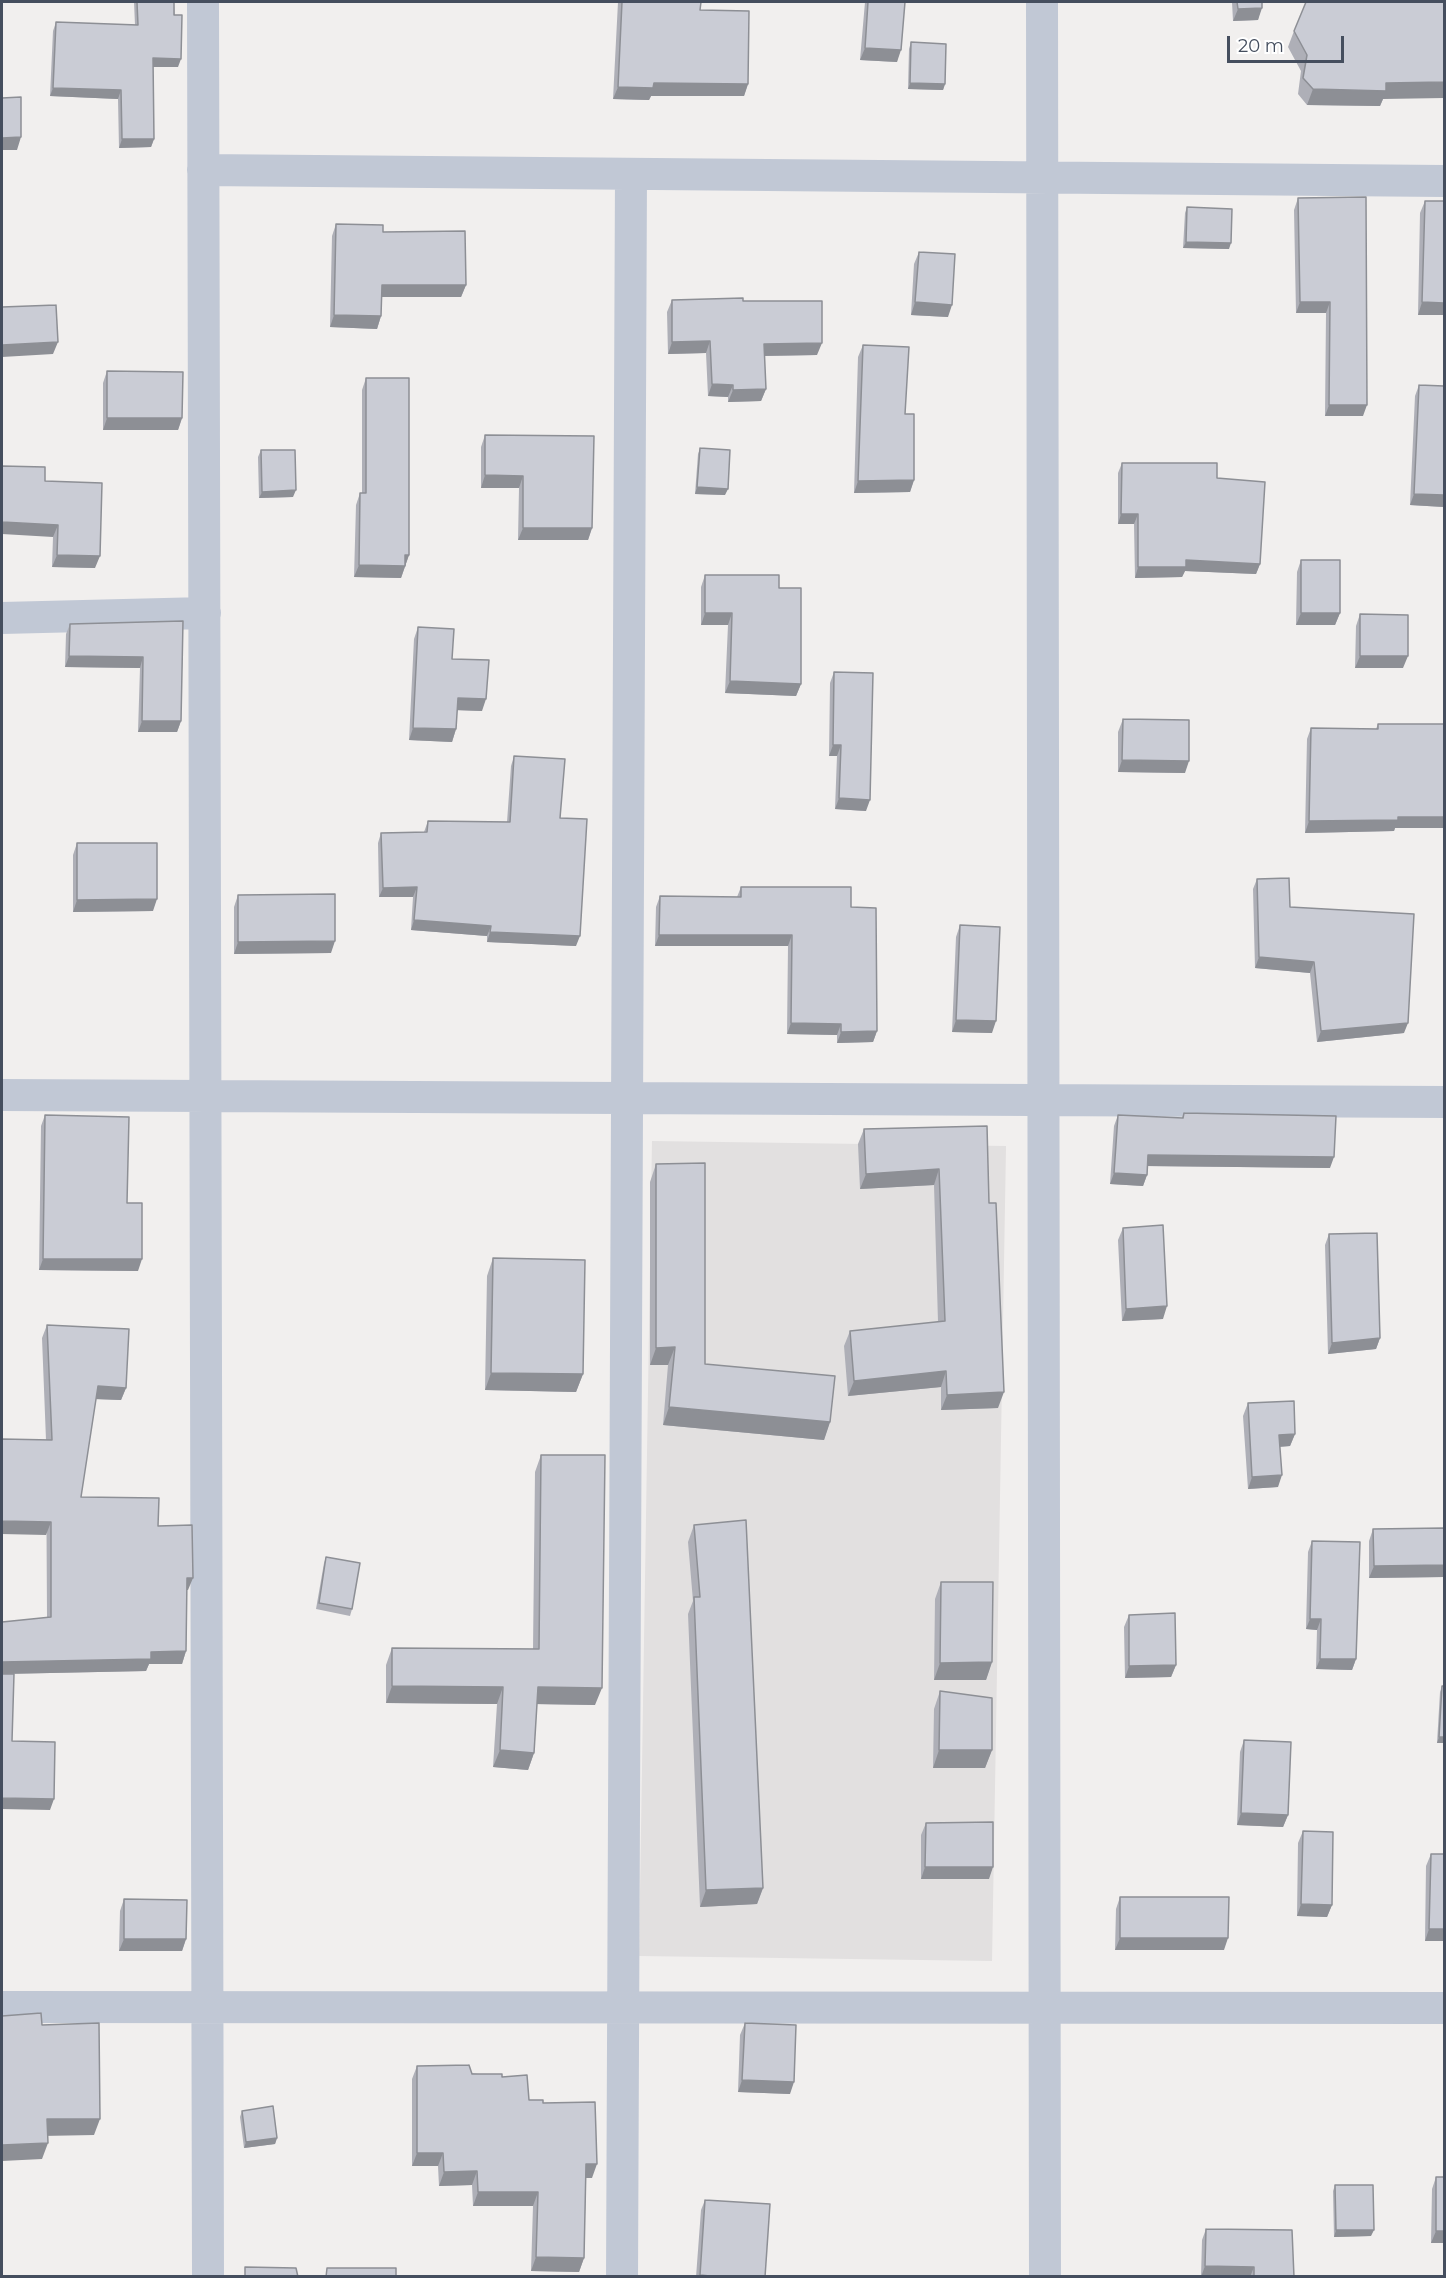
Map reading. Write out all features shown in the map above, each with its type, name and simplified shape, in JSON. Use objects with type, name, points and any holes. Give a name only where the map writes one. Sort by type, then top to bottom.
[{"type":"street","points":[[203,2],[208,2277]]},
{"type":"street","points":[[1042,2],[1045,2277]]},
{"type":"street","points":[[203,170],[1444,181]]},
{"type":"street","points":[[622,2277],[630,174]]},
{"type":"street","points":[[2,618],[204,614]]},
{"type":"street","points":[[2,1095],[1444,1102]]},
{"type":"street","points":[[2,2007],[1444,2008]]},
{"type":"shaded area","points":[[652,1141],[1006,1146],[992,1961],[639,1956]]},
{"type":"building","points":[[137,2],[174,2],[174,15],[182,15],[181,59],[153,58],[154,139],[122,139],[121,90],[53,88],[56,22],[138,25]]},
{"type":"building","points":[[622,2],[701,2],[700,10],[749,11],[748,84],[654,83],[653,88],[618,87]]},
{"type":"building","points":[[868,2],[905,2],[901,50],[865,48]]},
{"type":"building","points":[[1237,2],[1262,2],[1262,8],[1238,9]]},
{"type":"building","points":[[1306,2],[1444,2],[1444,82],[1386,83],[1386,91],[1313,89],[1303,78],[1307,55],[1294,31]]},
{"type":"building","points":[[911,42],[946,44],[945,84],[910,83]]},
{"type":"building","points":[[21,97],[21,137],[2,138],[2,98]]},
{"type":"building","points":[[1366,197],[1367,405],[1329,405],[1330,302],[1300,302],[1298,198]]},
{"type":"building","points":[[1425,201],[1444,201],[1444,303],[1422,302]]},
{"type":"building","points":[[1187,207],[1232,209],[1231,243],[1186,242]]},
{"type":"building","points":[[336,224],[383,225],[383,232],[465,231],[466,285],[382,285],[381,316],[334,315]]},
{"type":"building","points":[[919,252],[955,254],[952,305],[915,302]]},
{"type":"building","points":[[743,298],[743,301],[822,301],[822,343],[764,344],[766,389],[733,390],[733,385],[712,384],[710,341],[672,342],[672,300]]},
{"type":"building","points":[[56,305],[58,342],[2,345],[2,307]]},
{"type":"building","points":[[863,345],[909,347],[905,414],[914,414],[914,480],[858,481]]},
{"type":"building","points":[[107,371],[183,372],[182,418],[107,418]]},
{"type":"building","points":[[366,378],[409,378],[409,555],[405,555],[405,566],[359,565],[360,493],[366,493]]},
{"type":"building","points":[[1419,385],[1444,386],[1444,495],[1414,494]]},
{"type":"building","points":[[485,435],[594,436],[592,528],[523,528],[523,476],[485,475]]},
{"type":"building","points":[[700,448],[730,450],[728,489],[697,487]]},
{"type":"building","points":[[261,450],[295,450],[296,490],[262,492]]},
{"type":"building","points":[[1122,463],[1217,463],[1217,478],[1265,482],[1260,564],[1186,560],[1186,567],[1138,567],[1138,514],[1121,514]]},
{"type":"building","points":[[2,466],[45,467],[45,481],[102,483],[100,556],[57,555],[58,525],[2,522]]},
{"type":"building","points":[[1301,560],[1340,560],[1340,613],[1301,613]]},
{"type":"building","points":[[705,575],[779,575],[779,588],[801,588],[801,684],[730,681],[732,613],[705,613]]},
{"type":"building","points":[[1360,614],[1408,615],[1408,656],[1360,656]]},
{"type":"building","points":[[183,621],[181,721],[142,721],[143,657],[69,656],[70,624]]},
{"type":"building","points":[[418,627],[454,629],[452,659],[489,660],[486,699],[458,698],[456,729],[413,728]]},
{"type":"building","points":[[834,672],[873,673],[870,800],[839,798],[841,745],[833,745]]},
{"type":"building","points":[[1123,719],[1189,720],[1189,761],[1122,760]]},
{"type":"building","points":[[1378,724],[1444,724],[1444,817],[1309,821],[1311,728],[1378,729]]},
{"type":"building","points":[[514,756],[565,759],[560,818],[587,819],[580,936],[490,932],[491,926],[414,920],[417,887],[383,888],[381,833],[427,832],[428,821],[510,822]]},
{"type":"building","points":[[77,843],[157,843],[157,899],[77,900]]},
{"type":"building","points":[[1289,878],[1290,907],[1414,914],[1408,1023],[1321,1031],[1314,962],[1259,957],[1257,879]]},
{"type":"building","points":[[741,887],[851,887],[851,907],[876,908],[877,1031],[841,1032],[841,1024],[791,1023],[792,935],[659,935],[660,896],[741,897]]},
{"type":"building","points":[[335,894],[335,941],[238,942],[238,895]]},
{"type":"building","points":[[960,925],[1000,927],[996,1021],[956,1020]]},
{"type":"building","points":[[1184,1113],[1336,1116],[1334,1157],[1148,1155],[1147,1175],[1114,1173],[1118,1115],[1183,1118]]},
{"type":"building","points":[[45,1115],[129,1117],[127,1203],[142,1203],[142,1259],[43,1259]]},
{"type":"building","points":[[987,1126],[989,1203],[996,1203],[1004,1392],[947,1395],[946,1371],[854,1381],[850,1331],[945,1321],[939,1169],[866,1174],[864,1129]]},
{"type":"building","points":[[705,1163],[705,1364],[835,1376],[830,1422],[669,1407],[675,1347],[656,1348],[656,1164]]},
{"type":"building","points":[[1163,1225],[1167,1306],[1126,1309],[1123,1228]]},
{"type":"building","points":[[1377,1233],[1380,1338],[1332,1343],[1329,1234]]},
{"type":"building","points":[[493,1258],[585,1260],[583,1374],[491,1373]]},
{"type":"building","points":[[47,1325],[129,1329],[126,1388],[98,1386],[81,1497],[159,1498],[158,1526],[192,1525],[193,1578],[187,1578],[186,1651],[151,1652],[151,1659],[2,1662],[2,1622],[51,1617],[51,1522],[2,1521],[2,1439],[52,1440]]},
{"type":"building","points":[[1294,1401],[1295,1434],[1279,1435],[1282,1475],[1252,1477],[1248,1403]]},
{"type":"building","points":[[541,1455],[605,1455],[602,1688],[538,1687],[534,1753],[500,1750],[503,1687],[392,1686],[392,1648],[539,1649]]},
{"type":"building","points":[[746,1520],[763,1888],[706,1890],[694,1597],[700,1597],[694,1525]]},
{"type":"building","points":[[1444,1528],[1444,1565],[1374,1566],[1373,1529]]},
{"type":"building","points":[[1312,1541],[1360,1542],[1356,1659],[1320,1659],[1321,1619],[1310,1619]]},
{"type":"building","points":[[326,1557],[360,1563],[352,1609],[319,1603]]},
{"type":"building","points":[[941,1582],[993,1582],[992,1662],[940,1663]]},
{"type":"building","points":[[1175,1613],[1176,1665],[1129,1666],[1129,1615]]},
{"type":"building","points":[[2,1674],[14,1674],[12,1741],[55,1742],[54,1799],[2,1798]]},
{"type":"building","points":[[1442,1686],[1444,1686],[1444,1737],[1439,1737]]},
{"type":"building","points":[[940,1691],[992,1698],[992,1750],[939,1750]]},
{"type":"building","points":[[1244,1740],[1291,1742],[1288,1815],[1241,1813]]},
{"type":"building","points":[[993,1822],[993,1867],[925,1867],[926,1823]]},
{"type":"building","points":[[1303,1831],[1333,1832],[1332,1905],[1301,1904]]},
{"type":"building","points":[[1431,1854],[1444,1854],[1444,1929],[1429,1929]]},
{"type":"building","points":[[1120,1897],[1229,1897],[1228,1938],[1120,1938]]},
{"type":"building","points":[[124,1899],[187,1900],[186,1939],[124,1939]]},
{"type":"building","points":[[41,2013],[42,2025],[99,2023],[100,2119],[47,2119],[48,2143],[2,2145],[2,2016]]},
{"type":"building","points":[[745,2023],[796,2025],[794,2082],[742,2080]]},
{"type":"building","points":[[469,2065],[472,2074],[502,2074],[502,2077],[527,2075],[529,2100],[543,2100],[543,2103],[595,2102],[597,2164],[586,2164],[584,2258],[536,2257],[538,2192],[478,2192],[477,2171],[444,2172],[443,2153],[417,2153],[417,2066]]},
{"type":"building","points":[[273,2106],[277,2138],[246,2142],[242,2111]]},
{"type":"building","points":[[1436,2177],[1444,2177],[1444,2231],[1436,2231]]},
{"type":"building","points":[[1335,2185],[1373,2185],[1374,2230],[1336,2230]]},
{"type":"building","points":[[705,2200],[770,2204],[765,2277],[700,2275]]},
{"type":"building","points":[[1206,2229],[1292,2230],[1294,2277],[1254,2277],[1254,2267],[1205,2266]]},
{"type":"building","points":[[245,2267],[296,2268],[298,2277],[245,2277]]},
{"type":"building","points":[[327,2268],[396,2268],[396,2277],[326,2277]]}]
